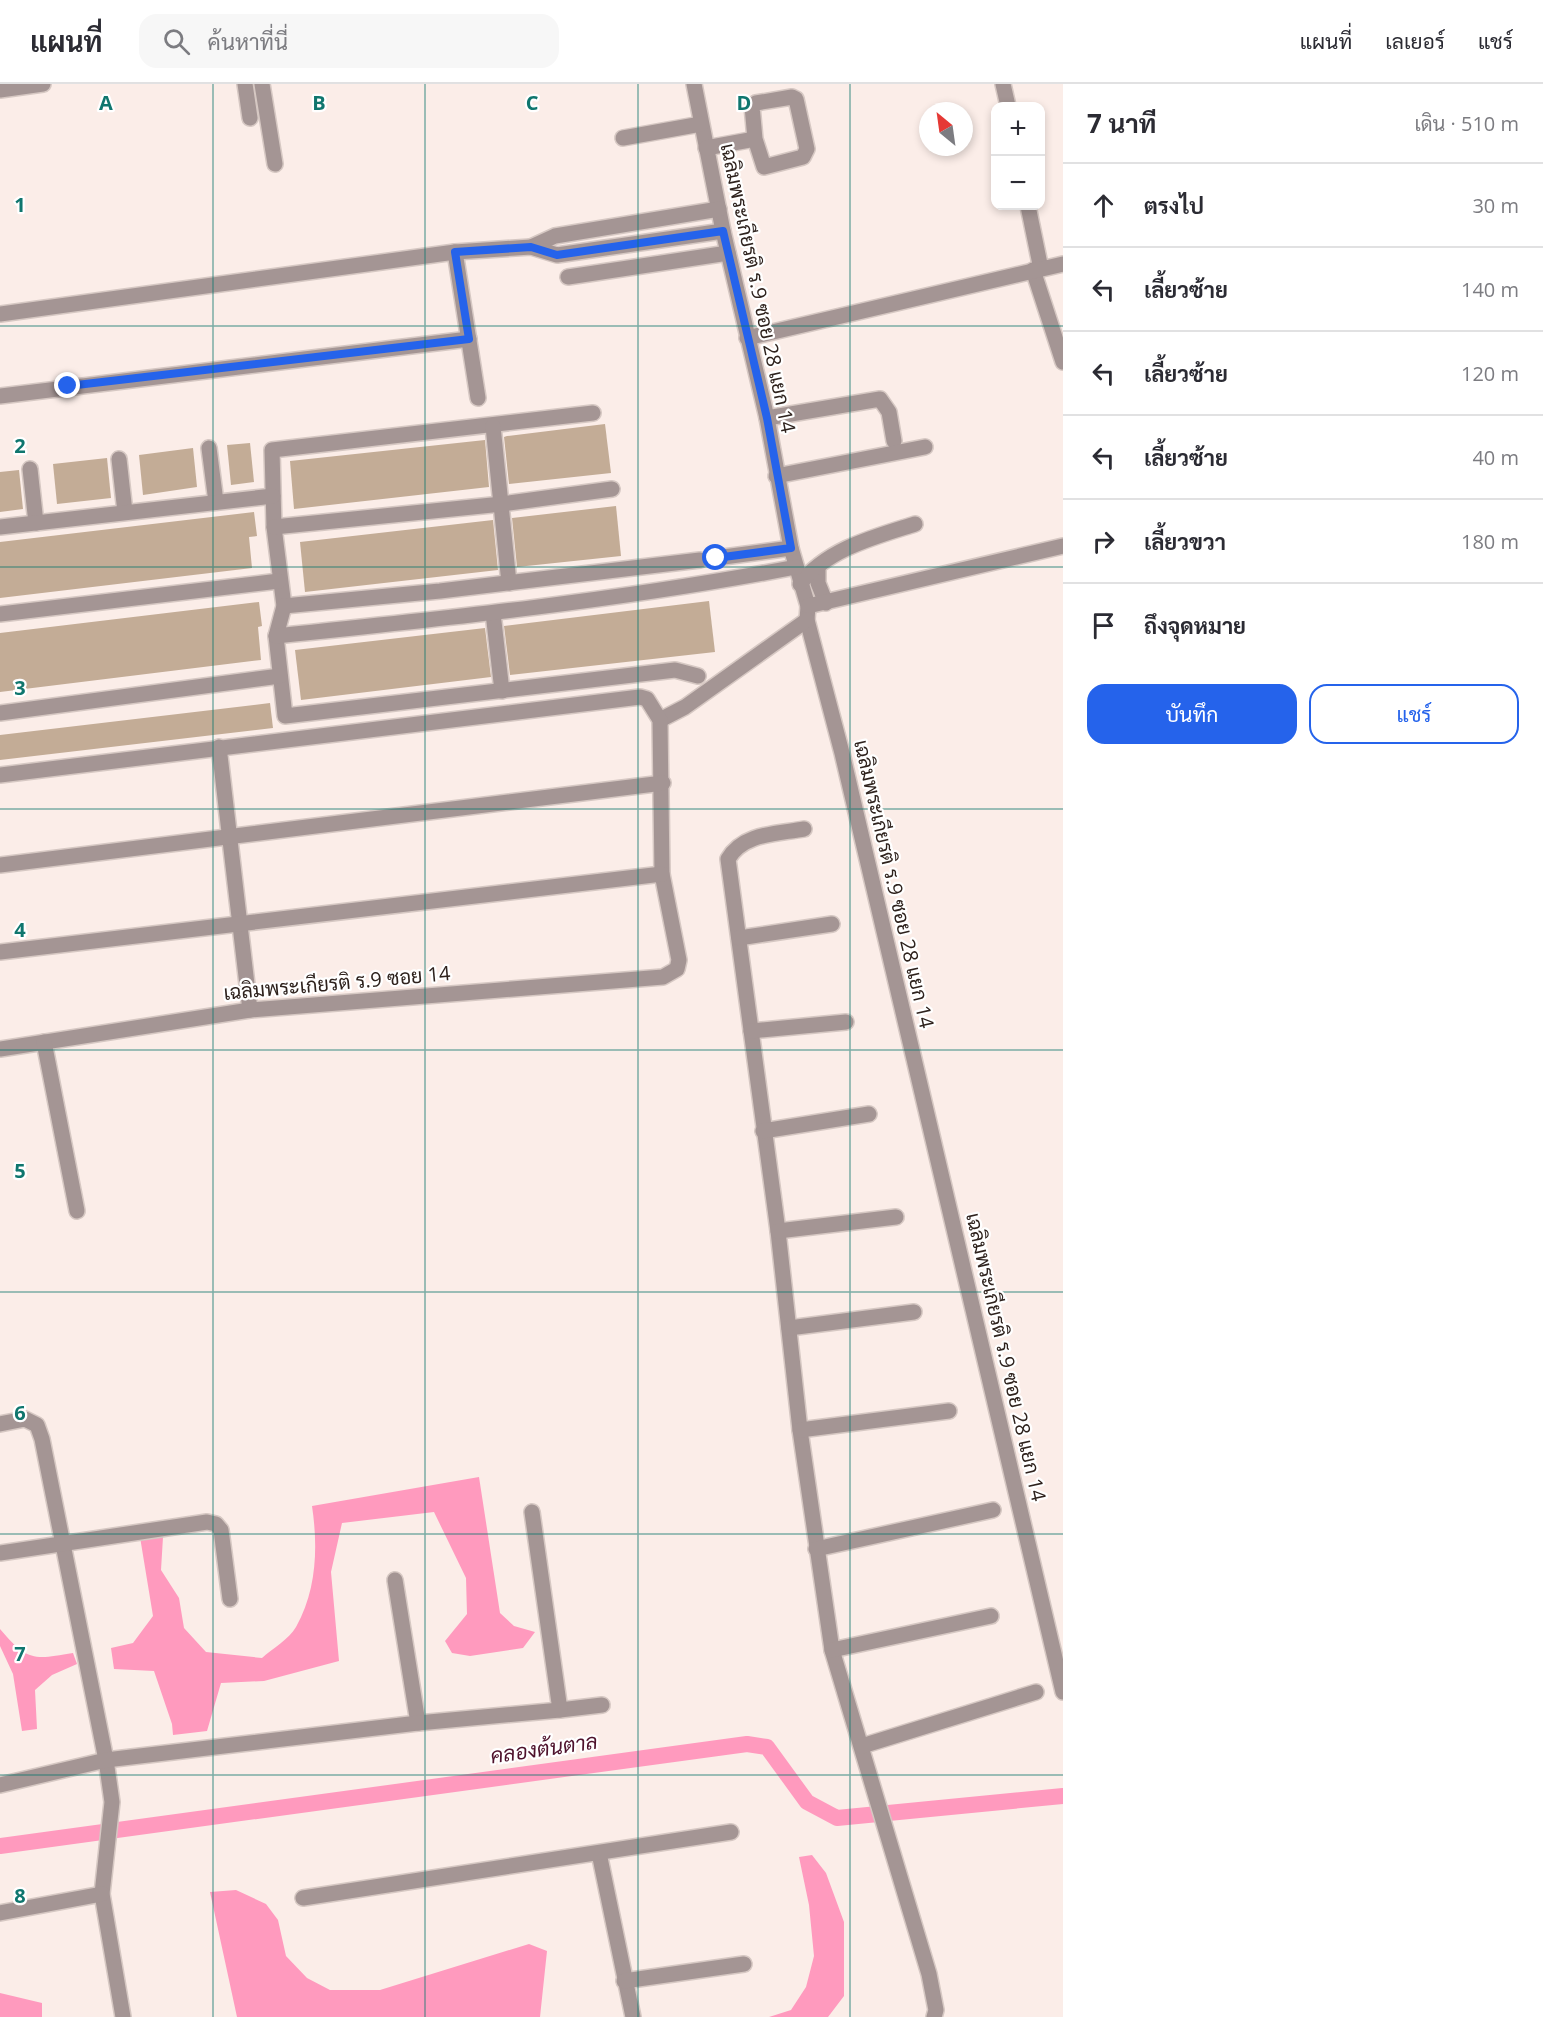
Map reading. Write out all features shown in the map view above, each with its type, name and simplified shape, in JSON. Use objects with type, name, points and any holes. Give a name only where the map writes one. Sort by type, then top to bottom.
[{"type":"street","points":[[0,90],[43,84]]},
{"type":"street","points":[[245,84],[250,118]]},
{"type":"street","points":[[262,84],[275,164]]},
{"type":"street","name":"เฉลิมพระเกียรติ ร.9 ซอย 28 แยก 14","points":[[694,84],[723,231],[767,418],[791,548],[842,753],[1063,1692]]},
{"type":"street","points":[[1003,84],[1007,102]]},
{"type":"street","points":[[783,99],[796,99],[807,149],[803,157],[764,167],[755,139],[752,106],[783,99]]},
{"type":"street","points":[[623,138],[701,124]]},
{"type":"street","points":[[706,148],[755,139]]},
{"type":"street","points":[[0,314],[455,252],[531,247],[555,236],[719,209]]},
{"type":"street","points":[[1029,210],[1037,269],[1063,362]]},
{"type":"street","points":[[531,247],[557,255],[723,231]]},
{"type":"street","points":[[455,252],[478,398]]},
{"type":"street","points":[[568,277],[728,253]]},
{"type":"street","points":[[747,338],[1063,264]]},
{"type":"street","points":[[0,396],[469,339]]},
{"type":"street","points":[[767,418],[880,399],[889,412],[894,441]]},
{"type":"street","points":[[592,412],[493,426],[273,450],[274,527],[279,581],[284,606],[276,636],[285,716],[675,670],[698,675]]},
{"type":"street","points":[[493,426],[509,583]]},
{"type":"street","points":[[776,476],[925,447]]},
{"type":"street","points":[[209,448],[216,502]]},
{"type":"street","points":[[119,459],[125,512]]},
{"type":"street","points":[[30,469],[36,523]]},
{"type":"street","points":[[274,527],[502,504],[612,489]]},
{"type":"street","points":[[0,527],[273,496]]},
{"type":"street","points":[[800,584],[807,574],[856,542],[915,524]]},
{"type":"street","points":[[660,720],[685,707],[808,613],[826,603],[1063,546]]},
{"type":"street","points":[[716,558],[791,548]]},
{"type":"street","points":[[284,606],[543,580],[700,560]]},
{"type":"street","points":[[276,636],[493,613],[710,583],[796,567]]},
{"type":"street","points":[[818,568],[818,583],[826,603]]},
{"type":"street","points":[[543,580],[546,604]]},
{"type":"street","points":[[0,615],[279,581]]},
{"type":"street","points":[[440,591],[442,619]]},
{"type":"street","points":[[493,613],[502,691]]},
{"type":"street","points":[[0,713],[280,676]]},
{"type":"street","points":[[0,775],[640,697],[647,699],[660,720],[663,783],[662,874],[0,951]]},
{"type":"street","points":[[219,747],[250,1010]]},
{"type":"street","points":[[0,865],[663,783]]},
{"type":"street","points":[[804,830],[747,840],[734,848],[728,859],[778,1231],[800,1430],[832,1650],[929,1974],[936,2010],[934,2017]]},
{"type":"street","name":"เฉลิมพระเกียรติ ร.9 ซอย 14","points":[[0,1049],[250,1010],[663,977],[677,969],[679,960],[662,874]]},
{"type":"street","points":[[739,938],[832,924]]},
{"type":"street","points":[[751,1031],[846,1022]]},
{"type":"street","points":[[44,1042],[77,1211]]},
{"type":"street","points":[[763,1131],[869,1114]]},
{"type":"street","points":[[778,1231],[896,1217]]},
{"type":"street","points":[[789,1328],[914,1312]]},
{"type":"street","points":[[800,1430],[949,1411]]},
{"type":"street","points":[[0,1424],[25,1419],[37,1425],[42,1439],[106,1760],[111,1802],[102,1894],[123,2017]]},
{"type":"street","points":[[816,1549],[993,1510]]},
{"type":"street","points":[[532,1512],[560,1710]]},
{"type":"street","points":[[0,1553],[207,1522],[216,1524],[220,1530],[230,1599]]},
{"type":"street","points":[[395,1580],[418,1723]]},
{"type":"street","points":[[832,1650],[991,1616]]},
{"type":"street","points":[[862,1746],[1035,1692]]},
{"type":"street","points":[[0,1785],[106,1760],[418,1723],[602,1705]]},
{"type":"street","points":[[303,1898],[731,1832]]},
{"type":"street","points":[[598,1853],[633,2017]]},
{"type":"street","points":[[0,1913],[102,1894]]},
{"type":"street","points":[[624,1981],[744,1964]]},
{"type":"shaded area","points":[[479,1477],[500,1613],[514,1626],[535,1632],[523,1648],[470,1656],[452,1653],[445,1641],[467,1614],[466,1578],[434,1512],[342,1523],[331,1572],[339,1661],[264,1681],[221,1683],[207,1731],[173,1735],[172,1724],[154,1671],[114,1669],[111,1648],[133,1643],[153,1616],[140,1537],[163,1537],[161,1570],[179,1598],[184,1628],[206,1652],[262,1658],[293,1631],[308,1598],[315,1552],[312,1506]]},
{"type":"shaded area","points":[[0,1629],[24,1653],[32,1656],[49,1657],[73,1653],[77,1664],[52,1675],[35,1690],[37,1729],[22,1731],[13,1674],[0,1646]]},
{"type":"shaded area","points":[[812,1855],[826,1873],[844,1922],[844,1996],[828,2017],[769,2017],[791,2010],[806,1987],[814,1956],[809,1905],[799,1857]]},
{"type":"shaded area","points":[[236,1890],[266,1904],[278,1920],[286,1956],[307,1978],[330,1990],[380,1990],[529,1944],[547,1951],[540,2017],[237,2017],[210,1892]]},
{"type":"shaded area","points":[[0,1993],[42,2003],[42,2017],[0,2017]]},
{"type":"building","points":[[605,424],[611,473],[509,484],[504,437]]},
{"type":"building","points":[[485,440],[489,487],[294,509],[290,461]]},
{"type":"building","points":[[250,443],[254,482],[231,485],[227,445]]},
{"type":"building","points":[[193,448],[197,487],[143,495],[139,455]]},
{"type":"building","points":[[107,458],[111,498],[57,504],[53,464]]},
{"type":"building","points":[[19,470],[23,509],[0,512],[0,472]]},
{"type":"building","points":[[616,506],[621,556],[517,567],[512,518]]},
{"type":"building","points":[[254,512],[257,536],[249,537],[252,568],[0,598],[0,542]]},
{"type":"building","points":[[493,520],[498,570],[305,592],[300,542]]},
{"type":"building","points":[[709,601],[715,652],[510,675],[504,626]]},
{"type":"building","points":[[259,602],[262,626],[258,627],[261,660],[0,692],[0,633]]},
{"type":"building","points":[[485,628],[491,677],[301,700],[295,650]]},
{"type":"building","points":[[270,703],[273,728],[0,760],[0,735]]},
{"type":"waterway","name":"คลองต้นตาล","points":[[0,1846],[747,1744],[767,1747],[807,1802],[837,1818],[1063,1796]]},
{"type":"route","points":[[68,386],[469,339],[455,252],[531,247],[557,255],[723,231],[767,418],[791,548],[716,558]]}]
